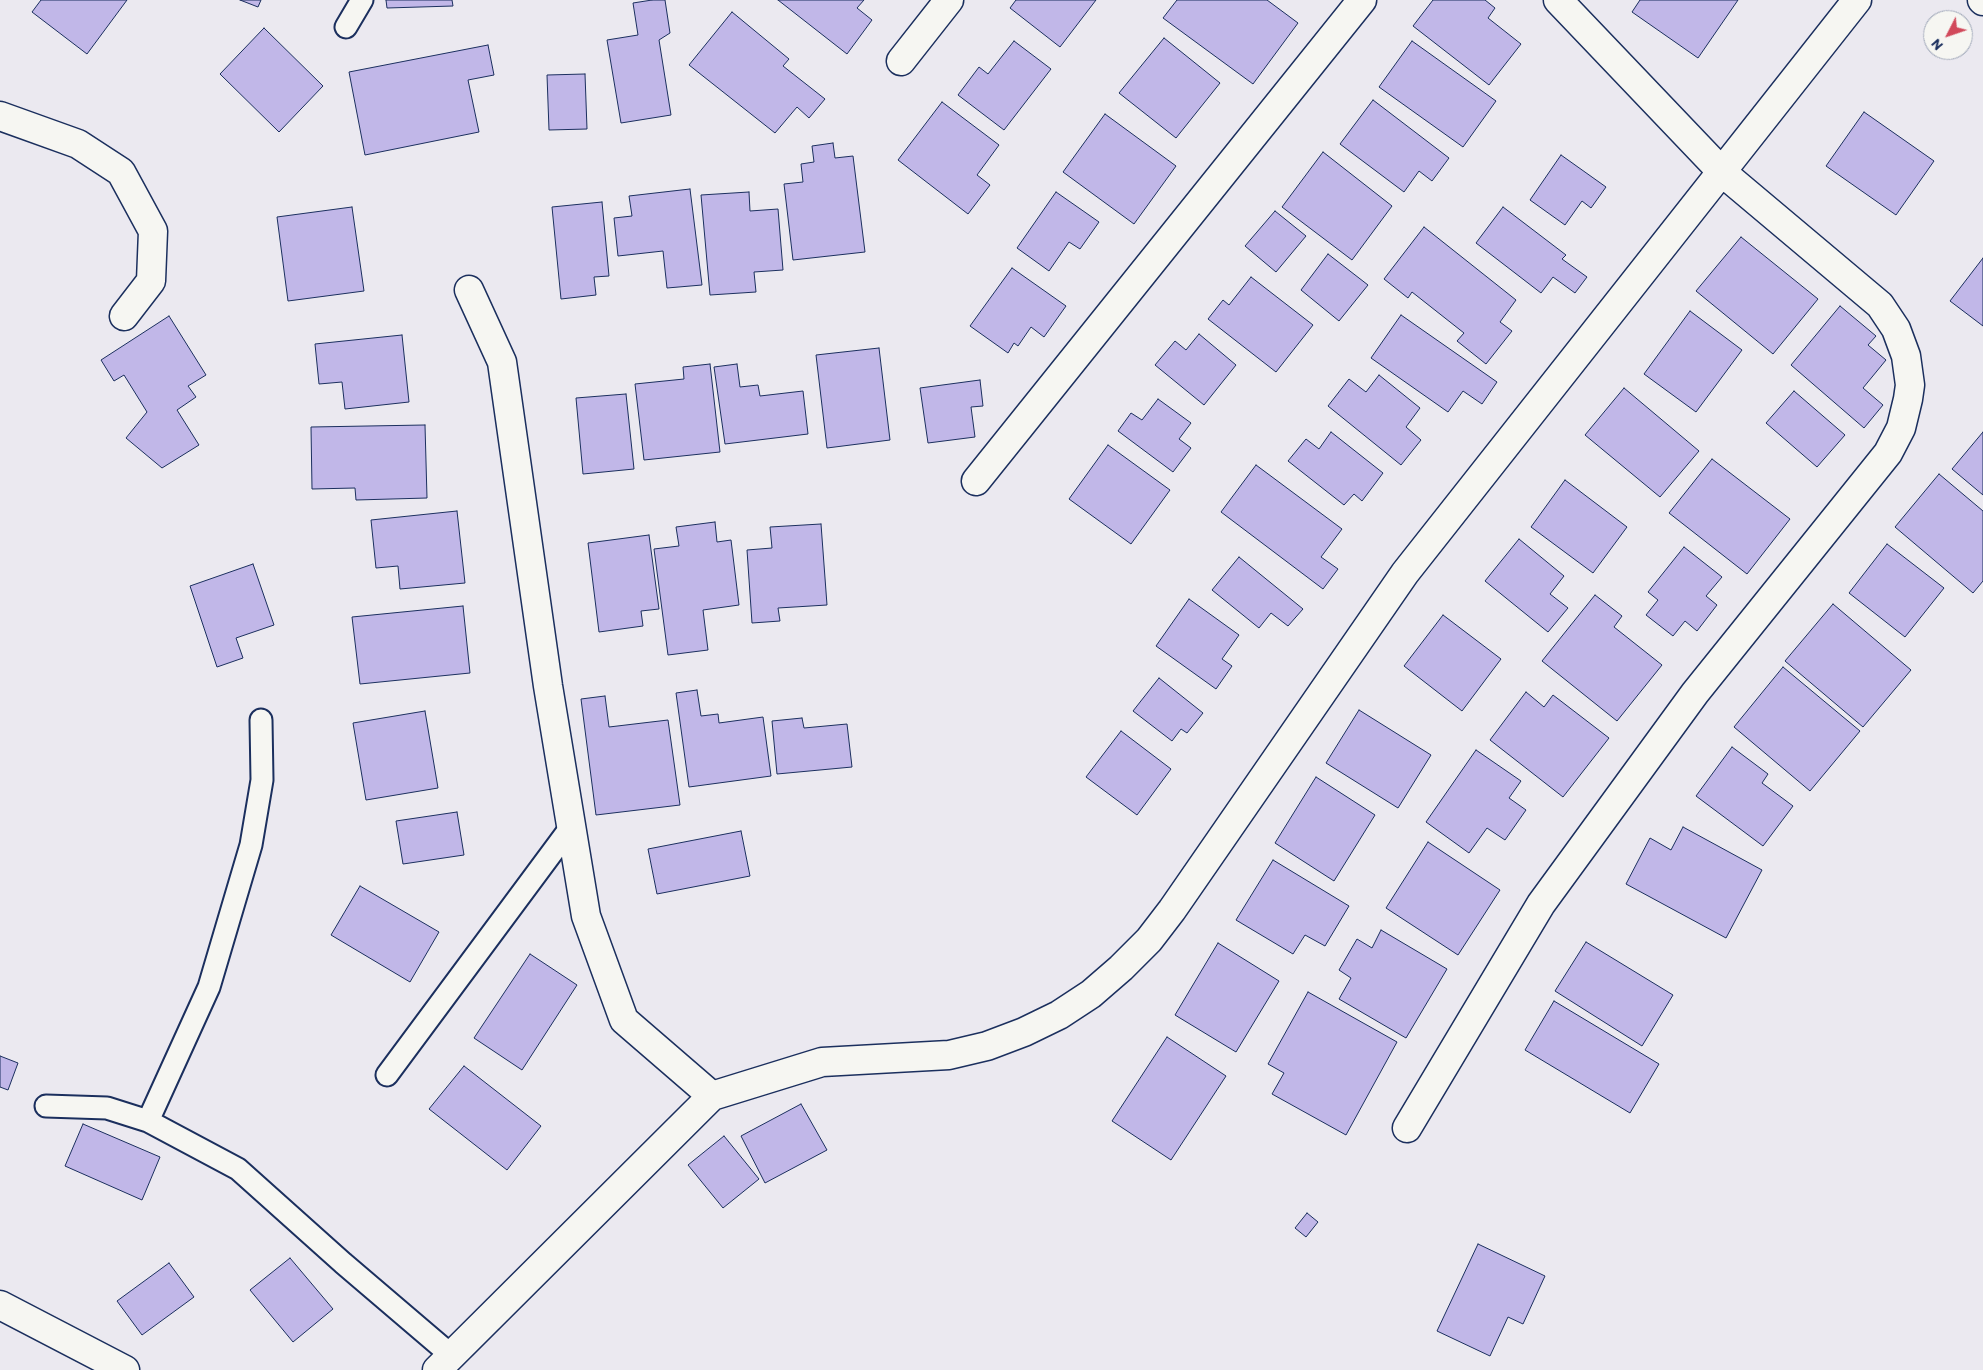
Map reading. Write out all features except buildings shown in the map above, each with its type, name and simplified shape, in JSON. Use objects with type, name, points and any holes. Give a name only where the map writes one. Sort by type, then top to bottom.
[{"type":"street","points":[[901,61],[949,0]]},
{"type":"street","points":[[976,481],[1362,0]]},
{"type":"street","points":[[1407,1128],[1541,904],[1695,693],[1888,454],[1902,428],[1908,399],[1909,370],[1902,342],[1888,317],[1869,294],[1723,173],[1558,0]]},
{"type":"street","points":[[445,1363],[712,1096],[822,1062],[949,1055],[987,1046],[1024,1032],[1059,1015],[1091,994],[1121,968],[1148,940],[1172,910],[1405,573],[1858,0]]},
{"type":"street","points":[[0,116],[78,144],[121,172],[153,231],[151,281],[124,316]]},
{"type":"street","points":[[469,290],[502,362],[548,686],[586,916],[624,1020],[712,1096]]},
{"type":"street","points":[[0,1305],[125,1370]]},
{"type":"lane","points":[[346,28],[362,0]]},
{"type":"lane","points":[[148,1121],[209,987],[251,845],[262,780],[260,720]]},
{"type":"lane","points":[[387,1075],[572,827]]},
{"type":"lane","points":[[46,1106],[107,1108],[148,1121],[238,1169],[343,1263],[445,1363]]}]
